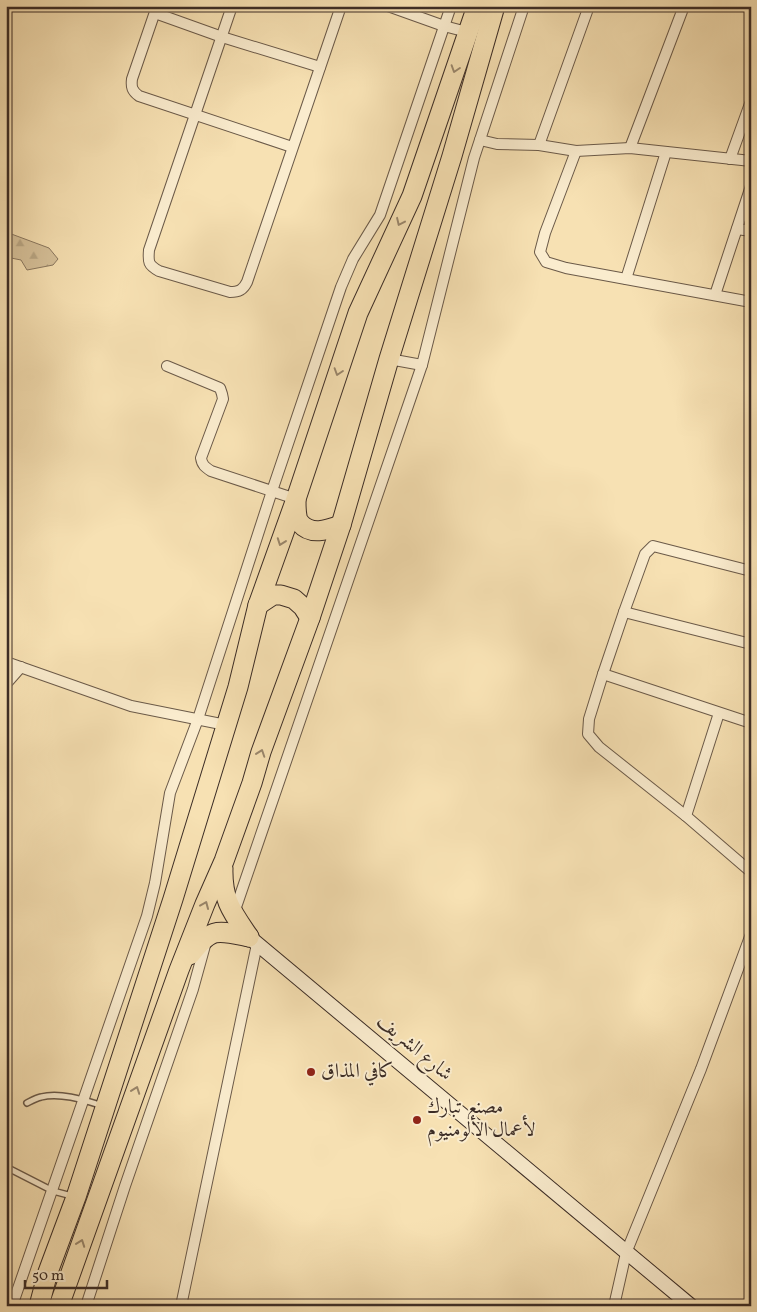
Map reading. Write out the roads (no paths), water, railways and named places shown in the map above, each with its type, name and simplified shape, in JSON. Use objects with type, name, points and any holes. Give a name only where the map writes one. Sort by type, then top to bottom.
[{"type":"highway","points":[[39,1306],[48,1272],[76,1197],[173,899],[238,687],[258,605],[296,499],[358,313],[412,196],[477,6]]},
{"type":"highway","points":[[59,1306],[179,970],[224,861],[310,618],[341,525],[495,6]]},
{"type":"highway","points":[[296,499],[297,518],[302,526],[318,532],[341,525]]},
{"type":"highway","points":[[258,605],[273,595],[281,595],[294,599],[303,607],[310,618]]},
{"type":"highway","points":[[224,861],[223,881],[226,899],[233,914],[253,941]]},
{"type":"highway","points":[[179,970],[200,942],[215,932],[226,932],[253,941]]},
{"type":"main road","name":"شارع الشريف","points":[[253,941],[691,1306]]},
{"type":"street","points":[[232,6],[149,250],[148,260],[150,265],[159,271],[230,292],[238,292],[244,288],[247,282],[341,6]]},
{"type":"street","points":[[388,6],[467,32]]},
{"type":"street","points":[[12,1306],[147,916],[155,883],[170,793],[198,719],[340,287],[353,258],[380,215],[451,6]]},
{"type":"street","points":[[233,914],[422,365],[474,158],[524,6]]},
{"type":"street","points":[[539,145],[588,6]]},
{"type":"street","points":[[630,148],[684,6]]},
{"type":"street","points":[[292,147],[139,96],[134,92],[131,86],[132,79],[156,9],[222,36],[320,67]]},
{"type":"street","points":[[730,159],[751,101]]},
{"type":"street","points":[[480,140],[497,144],[539,145],[576,151],[630,148],[751,161]]},
{"type":"street","points":[[576,151],[545,233],[540,252],[546,262],[566,268],[751,302]]},
{"type":"street","points":[[626,279],[666,152]]},
{"type":"street","points":[[715,295],[751,186]]},
{"type":"street","points":[[737,229],[751,231]]},
{"type":"street","points":[[389,359],[422,365]]},
{"type":"street","points":[[167,366],[220,388],[223,399],[202,458],[202,463],[205,467],[211,471],[296,499]]},
{"type":"street","points":[[751,571],[653,546],[645,554],[624,612],[589,719],[588,734],[599,747],[686,816],[751,872]]},
{"type":"street","points":[[624,612],[751,644]]},
{"type":"street","points":[[6,662],[131,706],[226,725]]},
{"type":"street","points":[[6,684],[21,667]]},
{"type":"street","points":[[603,674],[751,723]]},
{"type":"street","points":[[686,816],[719,713]]},
{"type":"street","points":[[614,1306],[626,1253],[701,1070],[751,934]]},
{"type":"street","points":[[86,1306],[193,989],[207,936]]},
{"type":"street","points":[[181,1306],[253,941]]},
{"type":"lane","points":[[26,1104],[40,1097],[61,1096],[106,1106]]},
{"type":"lane","points":[[6,1167],[52,1190],[76,1197]]},
{"type":"place","name":"كافي المذاق","points":[[311,1072]]},
{"type":"place","name":"مصنع تبارك لأعمال الألومنيوم","points":[[417,1120]]}]
